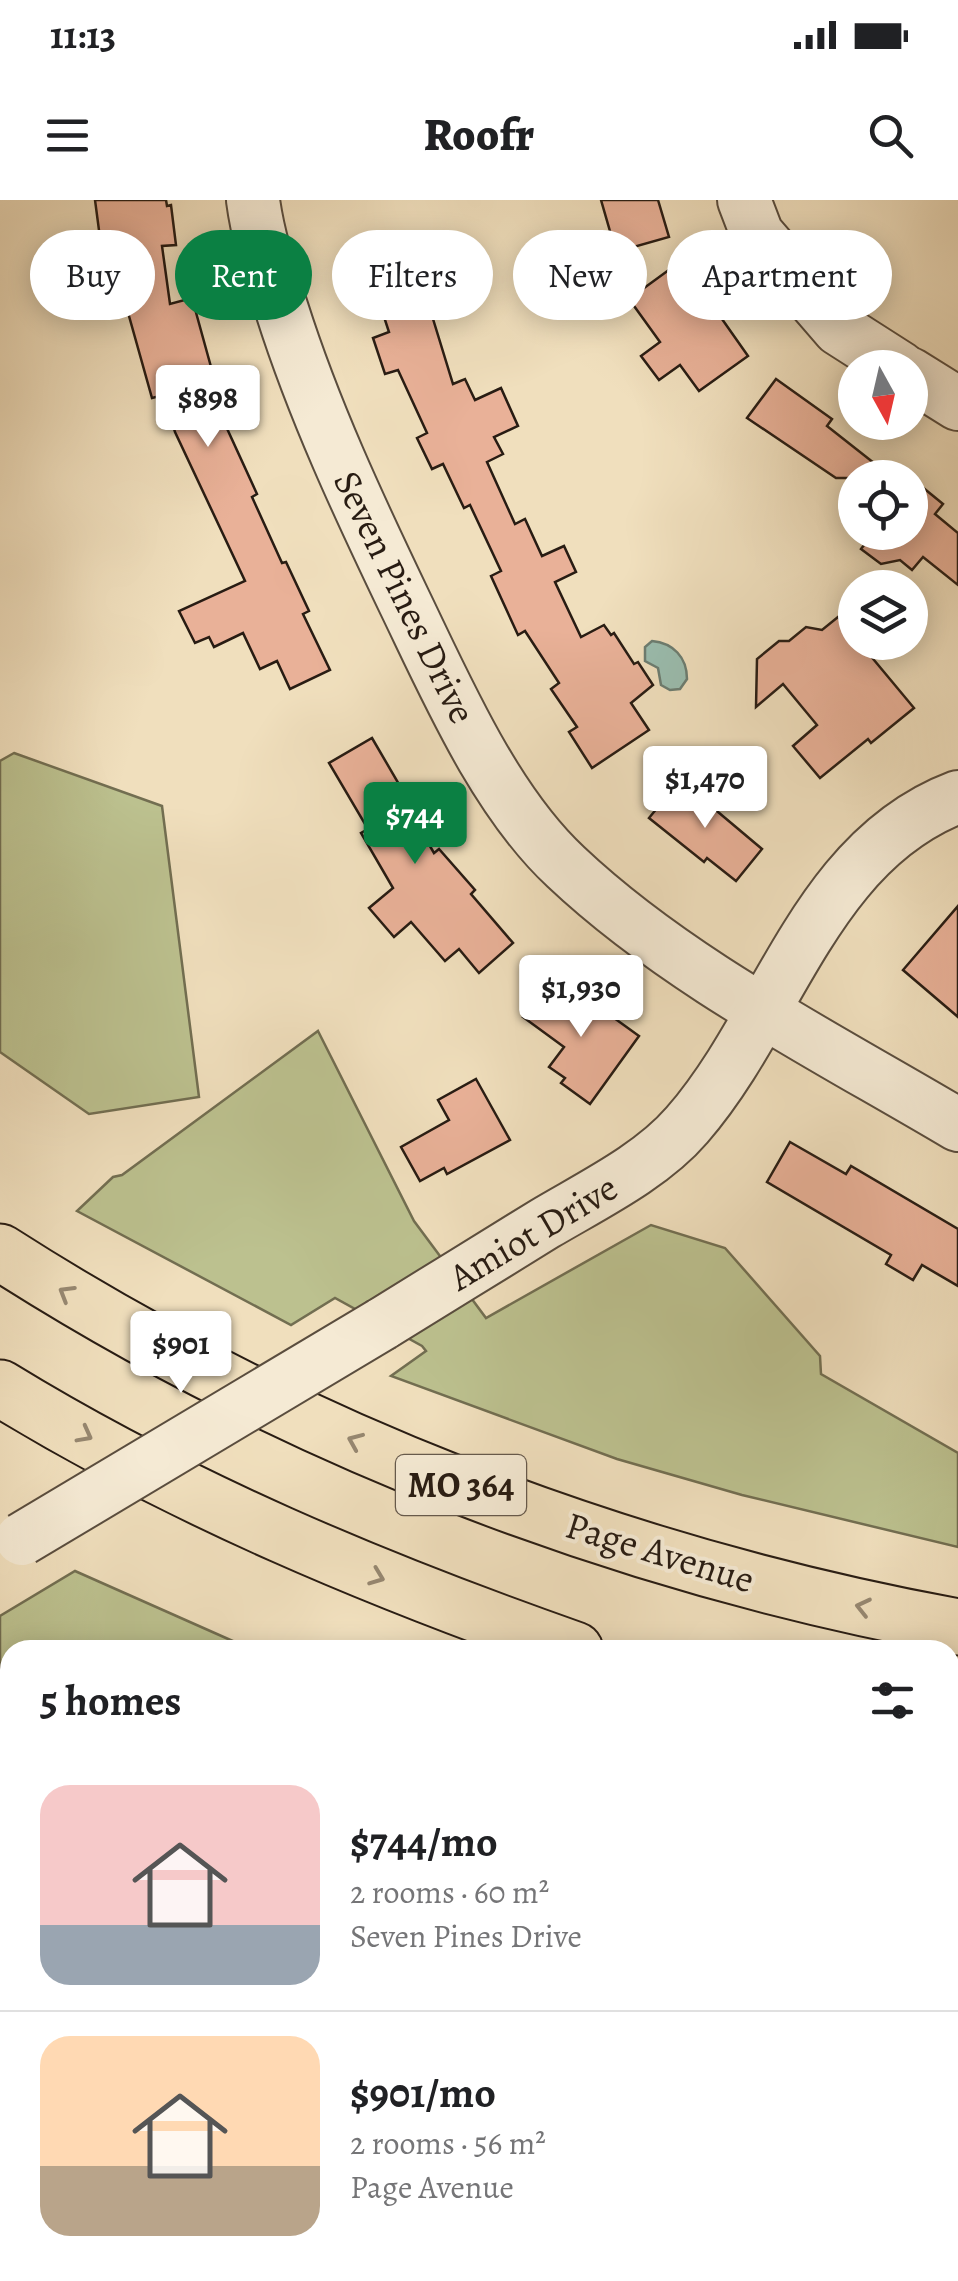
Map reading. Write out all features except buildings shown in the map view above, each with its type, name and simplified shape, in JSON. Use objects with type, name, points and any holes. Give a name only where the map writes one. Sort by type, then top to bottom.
[{"type":"highway","name":"Page Avenue","points":[[0,1252],[198,1368],[440,1477],[671,1558],[958,1627]]},
{"type":"highway","points":[[0,1388],[226,1511],[350,1567],[548,1640]]},
{"type":"street","name":"Seven Pines Drive","points":[[253,200],[258,234],[305,384],[452,701],[502,790],[564,866],[657,942],[958,1125]]},
{"type":"street","points":[[744,200],[756,234],[839,330],[871,350]]},
{"type":"street","points":[[928,385],[958,404]]},
{"type":"street","name":"Amiot Drive","points":[[11,1546],[615,1184],[685,1128],[737,1058],[813,922],[881,844],[943,802],[958,797]]},
{"type":"green space","points":[[14,753],[162,806],[199,1097],[89,1114],[0,1052],[0,761]]},
{"type":"green space","points":[[318,1031],[414,1221],[486,1318],[651,1225],[725,1248],[820,1356],[821,1374],[958,1453],[958,1547],[742,1495],[617,1459],[391,1376],[426,1351],[422,1346],[335,1298],[291,1325],[77,1211],[113,1177],[122,1175]]},
{"type":"green space","points":[[75,1571],[230,1640],[0,1640],[0,1616]]},
{"type":"shaded area","points":[[652,641],[672,648],[681,658],[687,679],[680,689],[670,690],[661,685],[658,668],[645,661],[645,647]]}]
